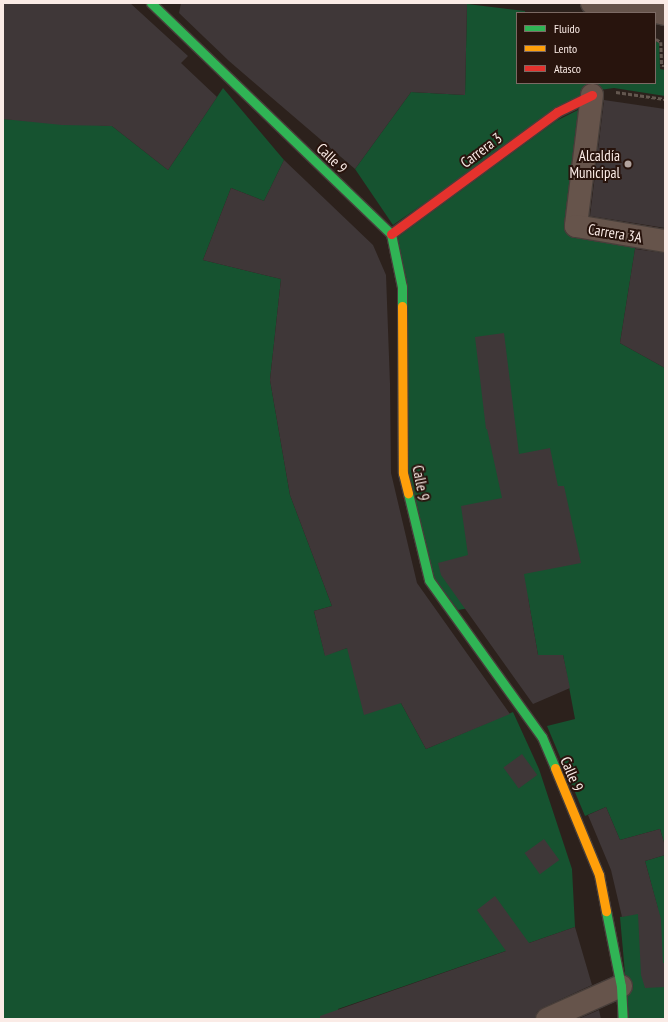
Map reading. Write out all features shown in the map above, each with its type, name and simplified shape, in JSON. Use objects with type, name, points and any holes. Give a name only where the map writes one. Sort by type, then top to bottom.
[{"type":"street","name":"Calle 9","points":[[152,3],[391,234],[402,288],[403,473],[429,580],[542,737],[599,875],[621,986],[623,1019]]},
{"type":"street","points":[[592,3],[640,8],[665,14]]},
{"type":"street","name":"Carrera 3","points":[[391,234],[557,112],[592,95]]},
{"type":"street","name":"Carrera 3A","points":[[592,95],[576,226],[665,241]]},
{"type":"street","points":[[547,1019],[621,986]]},
{"type":"path","points":[[656,39],[662,42],[662,66],[665,66]]},
{"type":"path","points":[[592,95],[614,92],[665,99]]},
{"type":"green space","points":[[467,4],[525,11],[516,12],[516,84],[656,84],[656,42],[659,43],[660,69],[665,70],[665,96],[614,88],[585,92],[393,225],[355,169],[411,92],[465,95]]},
{"type":"green space","points":[[223,88],[284,160],[264,201],[231,188],[203,260],[281,279],[270,380],[290,495],[332,606],[314,611],[325,655],[347,648],[401,703],[426,749],[513,712],[539,769],[572,869],[575,927],[338,1009],[340,1019],[3,1019],[3,119],[112,126],[168,170]]},
{"type":"green space","points":[[586,106],[571,230],[636,243],[620,343],[665,368],[665,846],[660,829],[620,840],[606,807],[585,816],[547,726],[575,719],[563,655],[538,655],[528,598],[458,610],[433,577],[408,472],[398,237],[556,121]]},
{"type":"green space","points":[[665,855],[665,1019],[629,1019],[620,917],[658,909],[645,861]]},
{"type":"building","points":[[3,3],[130,3],[188,56],[181,63],[217,97],[168,170],[112,126],[62,125],[3,119]]},
{"type":"building","points":[[181,3],[467,4],[465,95],[411,92],[355,169],[229,61],[179,13]]},
{"type":"building","name":"Alcaldía Municipal","points":[[604,100],[665,109],[665,228],[590,216]]},
{"type":"building","points":[[284,160],[373,245],[386,275],[390,384],[391,473],[417,583],[510,714],[426,749],[401,703],[364,715],[347,648],[325,656],[314,611],[332,606],[290,495],[270,380],[281,279],[203,260],[231,188],[264,201]]},
{"type":"building","points":[[635,249],[665,253],[665,368],[620,343]]},
{"type":"building","points":[[504,333],[519,454],[550,448],[558,486],[564,486],[581,563],[524,574],[538,655],[563,655],[570,688],[533,704],[441,575],[438,563],[468,555],[461,506],[502,498],[486,429],[475,337]]},
{"type":"building","points":[[522,754],[537,775],[519,789],[503,768]]},
{"type":"building","points":[[606,807],[620,840],[660,829],[665,846],[665,855],[645,861],[661,919],[663,963],[665,963],[665,987],[645,988],[641,975],[638,914],[622,917],[611,870],[588,815]]},
{"type":"building","points":[[544,839],[559,860],[540,874],[525,853]]},
{"type":"building","points":[[495,896],[529,943],[575,927],[592,985],[542,1008],[537,1012],[535,1019],[320,1019],[320,1016],[506,951],[477,910]]},
{"type":"building","points":[[599,1010],[601,1019],[578,1019]]},
{"type":"traffic: fast","points":[[151,3],[391,234],[402,287],[402,306]]},
{"type":"traffic: fast","points":[[408,493],[429,580],[542,737],[555,768]]},
{"type":"traffic: fast","points":[[606,911],[621,986],[623,1019]]},
{"type":"traffic: slow","points":[[402,306],[403,473],[408,493]]},
{"type":"traffic: slow","points":[[555,768],[599,875],[606,911]]},
{"type":"traffic: jam","points":[[391,234],[557,112],[592,95]]},
{"type":"place","name":"Alcaldía Municipal","points":[[628,164]]}]
